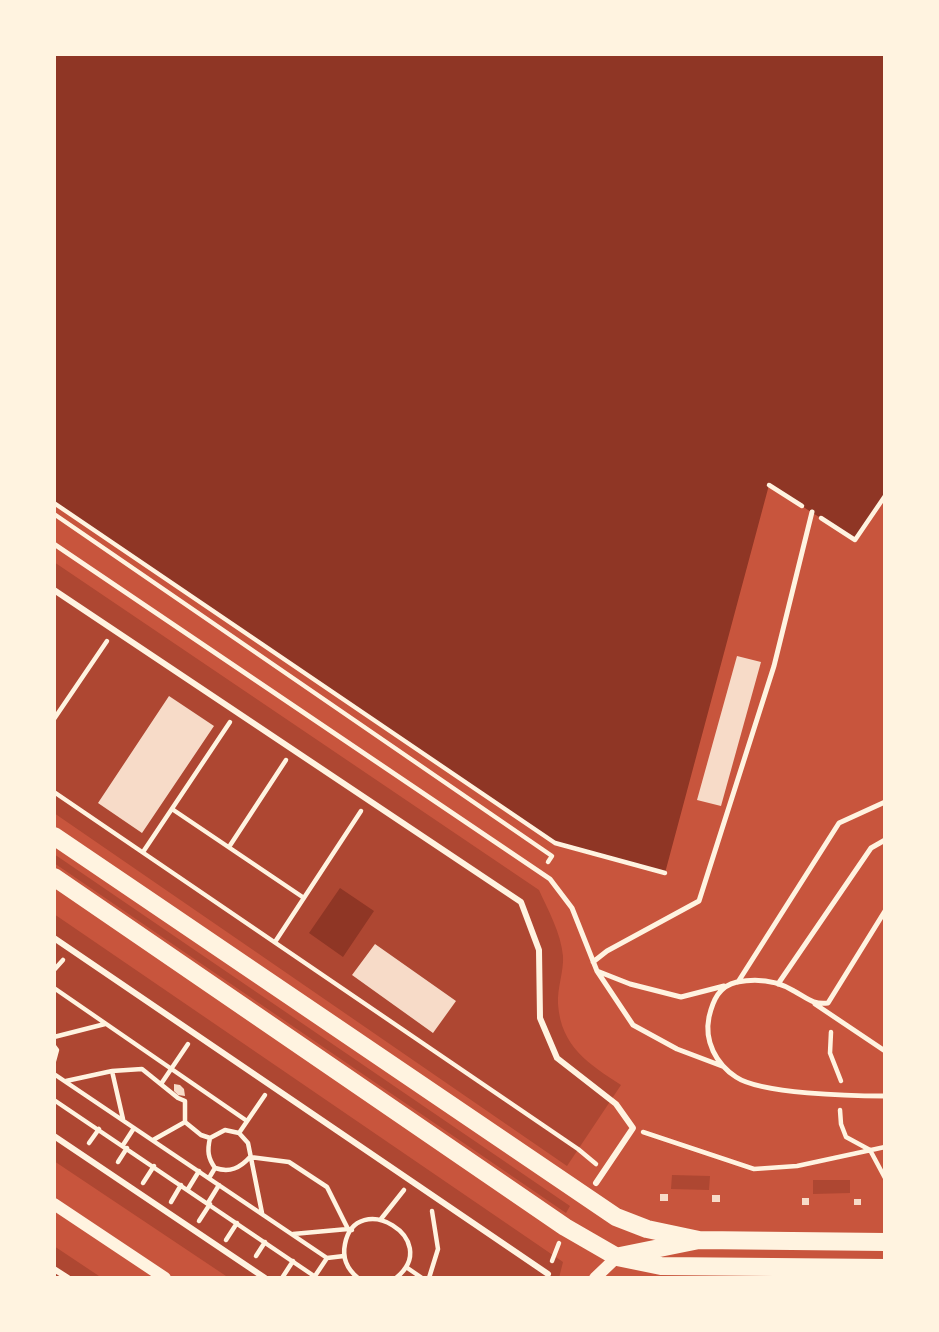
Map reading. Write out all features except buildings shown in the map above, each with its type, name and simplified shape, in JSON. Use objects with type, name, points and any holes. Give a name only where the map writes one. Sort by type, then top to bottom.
[{"type":"main road","points":[[54,836],[616,1217],[647,1229],[699,1240]]},
{"type":"main road","points":[[54,877],[565,1227],[617,1257],[661,1266],[885,1268]]},
{"type":"main road","points":[[617,1257],[699,1240],[885,1242]]},
{"type":"street","points":[[54,590],[521,902],[540,950],[540,1018],[557,1058],[616,1104],[633,1128],[596,1183]]},
{"type":"street","points":[[54,939],[548,1274]]},
{"type":"street","points":[[54,1136],[265,1278]]},
{"type":"street","points":[[54,1204],[165,1278]]},
{"type":"street","points":[[595,1278],[617,1257]]},
{"type":"street","points":[[54,1269],[68,1278]]},
{"type":"lane","points":[[593,962],[607,951],[699,901],[774,666],[812,512]]},
{"type":"lane","points":[[54,544],[550,879],[572,908],[597,971],[633,1025],[677,1049],[722,1066]]},
{"type":"lane","points":[[738,982],[839,823],[885,802]]},
{"type":"lane","points":[[778,984],[871,848],[885,840]]},
{"type":"lane","points":[[816,1004],[828,1003],[885,911]]},
{"type":"lane","points":[[597,971],[630,984],[681,998],[738,982],[764,979],[816,1004],[885,1051]]},
{"type":"lane","points":[[725,986],[713,1002],[707,1027],[712,1051],[722,1066],[737,1078],[757,1085],[841,1096],[885,1096]]},
{"type":"path","points":[[769,485],[855,540],[885,496]]},
{"type":"path","points":[[54,503],[555,843],[665,873]]},
{"type":"path","points":[[54,514],[542,849]]},
{"type":"path","points":[[54,719],[114,630]]},
{"type":"path","points":[[144,852],[237,712]]},
{"type":"path","points":[[229,847],[293,750]]},
{"type":"path","points":[[54,792],[578,1149],[604,1171]]},
{"type":"path","points":[[275,942],[368,800]]},
{"type":"path","points":[[172,809],[304,898]]},
{"type":"path","points":[[54,988],[247,1121]]},
{"type":"path","points":[[54,1037],[106,1024]]},
{"type":"path","points":[[831,1032],[831,1053],[842,1086]]},
{"type":"path","points":[[161,1084],[195,1034]]},
{"type":"path","points":[[54,1046],[57,1050],[54,1061]]},
{"type":"path","points":[[65,1081],[112,1071],[142,1069],[186,1101],[185,1122]]},
{"type":"path","points":[[112,1071],[123,1120]]},
{"type":"path","points":[[54,1074],[327,1258],[344,1256]]},
{"type":"path","points":[[239,1133],[271,1086]]},
{"type":"path","points":[[54,1100],[316,1277],[327,1258]]},
{"type":"path","points":[[840,1110],[841,1125],[846,1138],[870,1150],[885,1178]]},
{"type":"path","points":[[185,1122],[201,1135],[210,1138],[225,1130],[239,1133],[248,1143],[262,1214]]},
{"type":"path","points":[[153,1140],[185,1122]]},
{"type":"path","points":[[122,1145],[134,1128]]},
{"type":"path","points":[[633,1128],[754,1169],[797,1166],[885,1147]]},
{"type":"path","points":[[210,1138],[209,1159],[215,1168],[231,1170],[242,1166],[250,1157]]},
{"type":"path","points":[[250,1157],[289,1162],[327,1187],[350,1230],[344,1256],[347,1265],[358,1278]]},
{"type":"path","points":[[209,1178],[215,1168]]},
{"type":"path","points":[[188,1189],[199,1171]]},
{"type":"path","points":[[381,1219],[411,1181]]},
{"type":"path","points":[[208,1203],[219,1185]]},
{"type":"path","points":[[429,1278],[438,1249],[431,1195]]},
{"type":"path","points":[[291,1234],[350,1230],[360,1223],[381,1219],[391,1222],[405,1236],[409,1246],[405,1267],[396,1278]]},
{"type":"path","points":[[548,1274],[565,1227]]},
{"type":"path","points":[[282,1278],[293,1261]]},
{"type":"path","points":[[405,1267],[422,1278]]},
{"type":"shaded area","points":[[54,54],[885,54],[885,496],[855,540],[769,485],[665,873],[555,843],[54,503]]},
{"type":"shaded area","points":[[54,562],[539,890],[562,947],[558,1004],[565,1032],[579,1053],[621,1085],[567,1166],[54,813]]},
{"type":"shaded area","points":[[54,854],[570,1206],[566,1213],[54,863]]},
{"type":"shaded area","points":[[340,888],[374,911],[343,957],[309,933]]},
{"type":"shaded area","points":[[54,914],[563,1262],[559,1278],[229,1278],[54,1161]]},
{"type":"shaded area","points":[[672,1175],[710,1176],[709,1190],[671,1189]]},
{"type":"shaded area","points":[[813,1180],[850,1180],[850,1193],[813,1194]]},
{"type":"shaded area","points":[[54,1246],[102,1278],[54,1278]]}]
